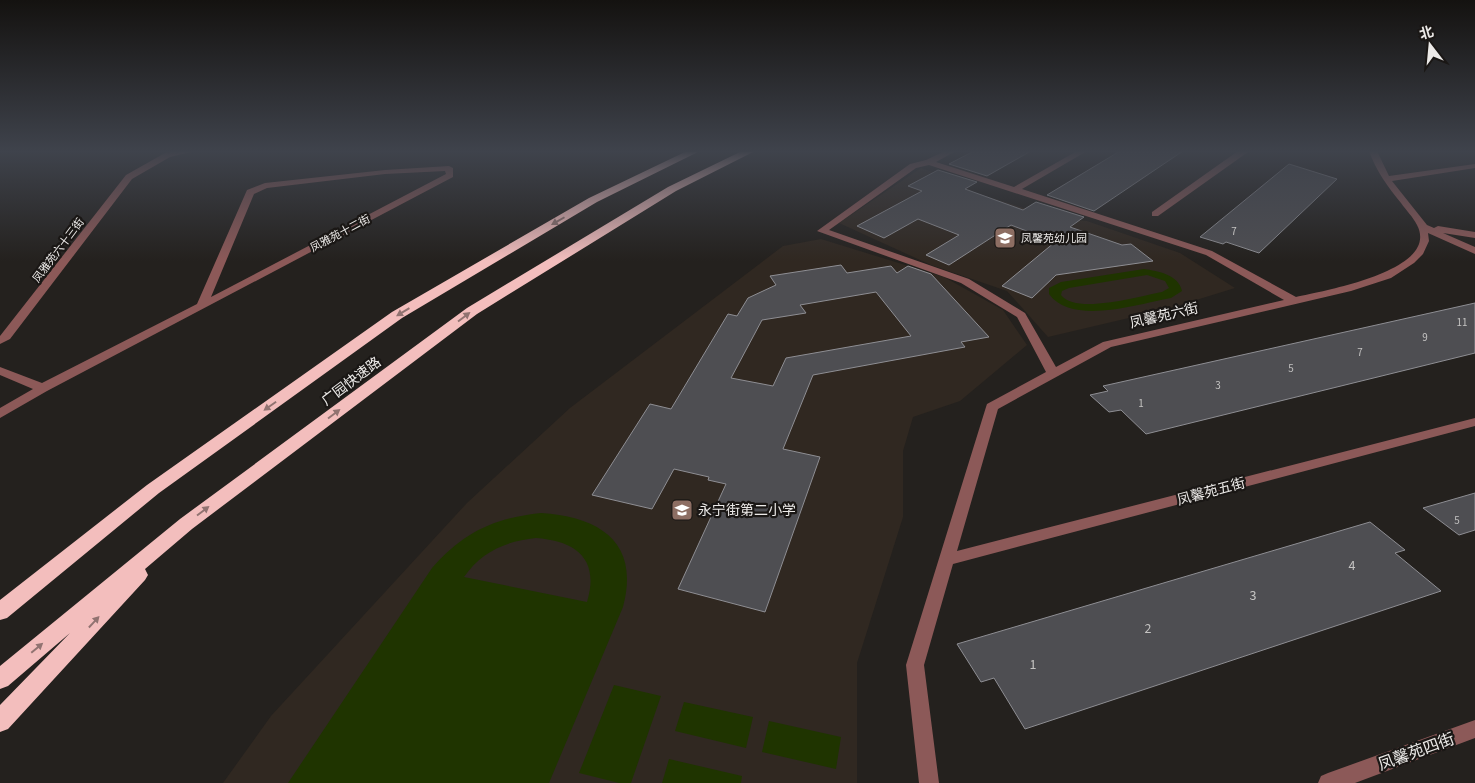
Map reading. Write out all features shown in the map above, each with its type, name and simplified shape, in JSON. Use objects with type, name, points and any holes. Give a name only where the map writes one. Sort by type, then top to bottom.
[{"type":"highway","name":"广园快速路","points":[[0,612],[153,488],[397,315],[593,200],[619,188]]},
{"type":"highway","name":"广园快速路","points":[[0,679],[186,524],[472,312],[675,188]]},
{"type":"highway","points":[[0,601],[153,488]]},
{"type":"highway","points":[[0,720],[186,524]]},
{"type":"lane","name":"凤雅苑六十三街","points":[[0,341],[6,337],[60,270],[122,188]]},
{"type":"lane","name":"凤雅苑十二街","points":[[202,306],[250,192],[261,188]]},
{"type":"lane","name":"凤雅苑十二街","points":[[0,414],[43,388],[426,188]]},
{"type":"lane","points":[[882,188],[822,230],[965,281],[1021,315],[1053,373]]},
{"type":"lane","points":[[1007,188],[1209,253],[1294,301]]},
{"type":"lane","points":[[1015,190],[1019,188]]},
{"type":"lane","points":[[1155,214],[1193,188]]},
{"type":"lane","points":[[1394,188],[1423,227],[1475,251]]},
{"type":"lane","points":[[1423,227],[1475,234]]},
{"type":"lane","name":"凤馨苑六街","points":[[930,783],[915,665],[992,407],[1107,344],[1370,283],[1401,269],[1416,256],[1422,242],[1423,227]]},
{"type":"lane","points":[[0,370],[43,388]]},
{"type":"lane","name":"凤馨苑五街","points":[[946,560],[1475,422]]},
{"type":"lane","name":"凤馨苑四街","points":[[1328,783],[1475,729]]},
{"type":"shaded area","name":"凤馨苑幼儿园","points":[[892,188],[966,188],[973,192],[1056,218],[1087,221],[1180,253],[1235,288],[1167,309],[1048,337],[1007,291],[931,265],[839,223]]},
{"type":"shaded area","name":"永宁街第二小学","points":[[821,239],[944,277],[1003,310],[1027,345],[960,401],[913,417],[903,451],[903,517],[857,663],[857,783],[223,783],[271,716],[467,503],[570,408],[783,246]]},
{"type":"green space","points":[[1144,269],[1167,275],[1177,281],[1182,291],[1171,298],[1124,308],[1089,311],[1073,309],[1059,304],[1049,294],[1049,288],[1061,282]],"holes":[[[1147,275],[1165,281],[1169,288],[1162,292],[1124,300],[1080,304],[1069,301],[1061,295],[1062,291],[1069,288]]]},
{"type":"green space","points":[[541,513],[562,516],[582,520],[598,528],[611,538],[620,550],[626,566],[627,585],[623,607],[549,783],[288,783],[432,568],[468,536],[494,523],[524,515]],"holes":[[[536,538],[550,540],[573,548],[587,564],[590,574],[587,602],[464,577],[478,561],[495,549],[514,542]]]},
{"type":"green space","points":[[614,685],[661,696],[631,783],[619,783],[579,773]]},
{"type":"green space","points":[[684,702],[753,717],[746,748],[675,731]]},
{"type":"green space","points":[[769,721],[841,737],[836,769],[762,752]]},
{"type":"green space","points":[[669,759],[742,776],[741,783],[662,783]]},
{"type":"building","points":[[912,188],[968,188],[965,189],[1023,210],[1036,202],[1084,217],[1070,227],[1122,245],[1131,244],[1153,261],[1056,275],[1032,298],[1002,286],[1055,242],[1011,225],[949,265],[926,255],[959,235],[918,219],[884,238],[857,226],[922,191]]},
{"type":"building","points":[[1059,188],[1129,188],[1094,211],[1047,195]]},
{"type":"building","points":[[1260,188],[1328,188],[1259,253],[1226,242],[1223,244],[1200,237]]},
{"type":"building","points":[[841,265],[847,273],[891,266],[897,273],[908,266],[931,274],[989,337],[961,342],[965,347],[813,375],[783,449],[820,457],[765,612],[678,589],[726,484],[708,480],[709,477],[674,469],[652,509],[592,495],[650,404],[671,409],[728,314],[737,316],[748,298],[776,285],[770,276]],"holes":[[[876,292],[911,336],[786,358],[773,386],[731,378],[762,320],[806,313],[800,305]]]},
{"type":"building","points":[[1475,303],[1475,353],[1146,434],[1121,410],[1109,412],[1090,395],[1108,391],[1103,386]]},
{"type":"building","points":[[1475,493],[1475,530],[1459,535],[1423,508]]},
{"type":"building","points":[[1370,522],[1405,550],[1395,553],[1441,591],[1025,729],[994,678],[981,682],[957,644]]},
{"type":"place","name":"凤馨苑幼儿园","points":[[1005,238]]},
{"type":"place","name":"永宁街第二小学","points":[[682,510]]}]
